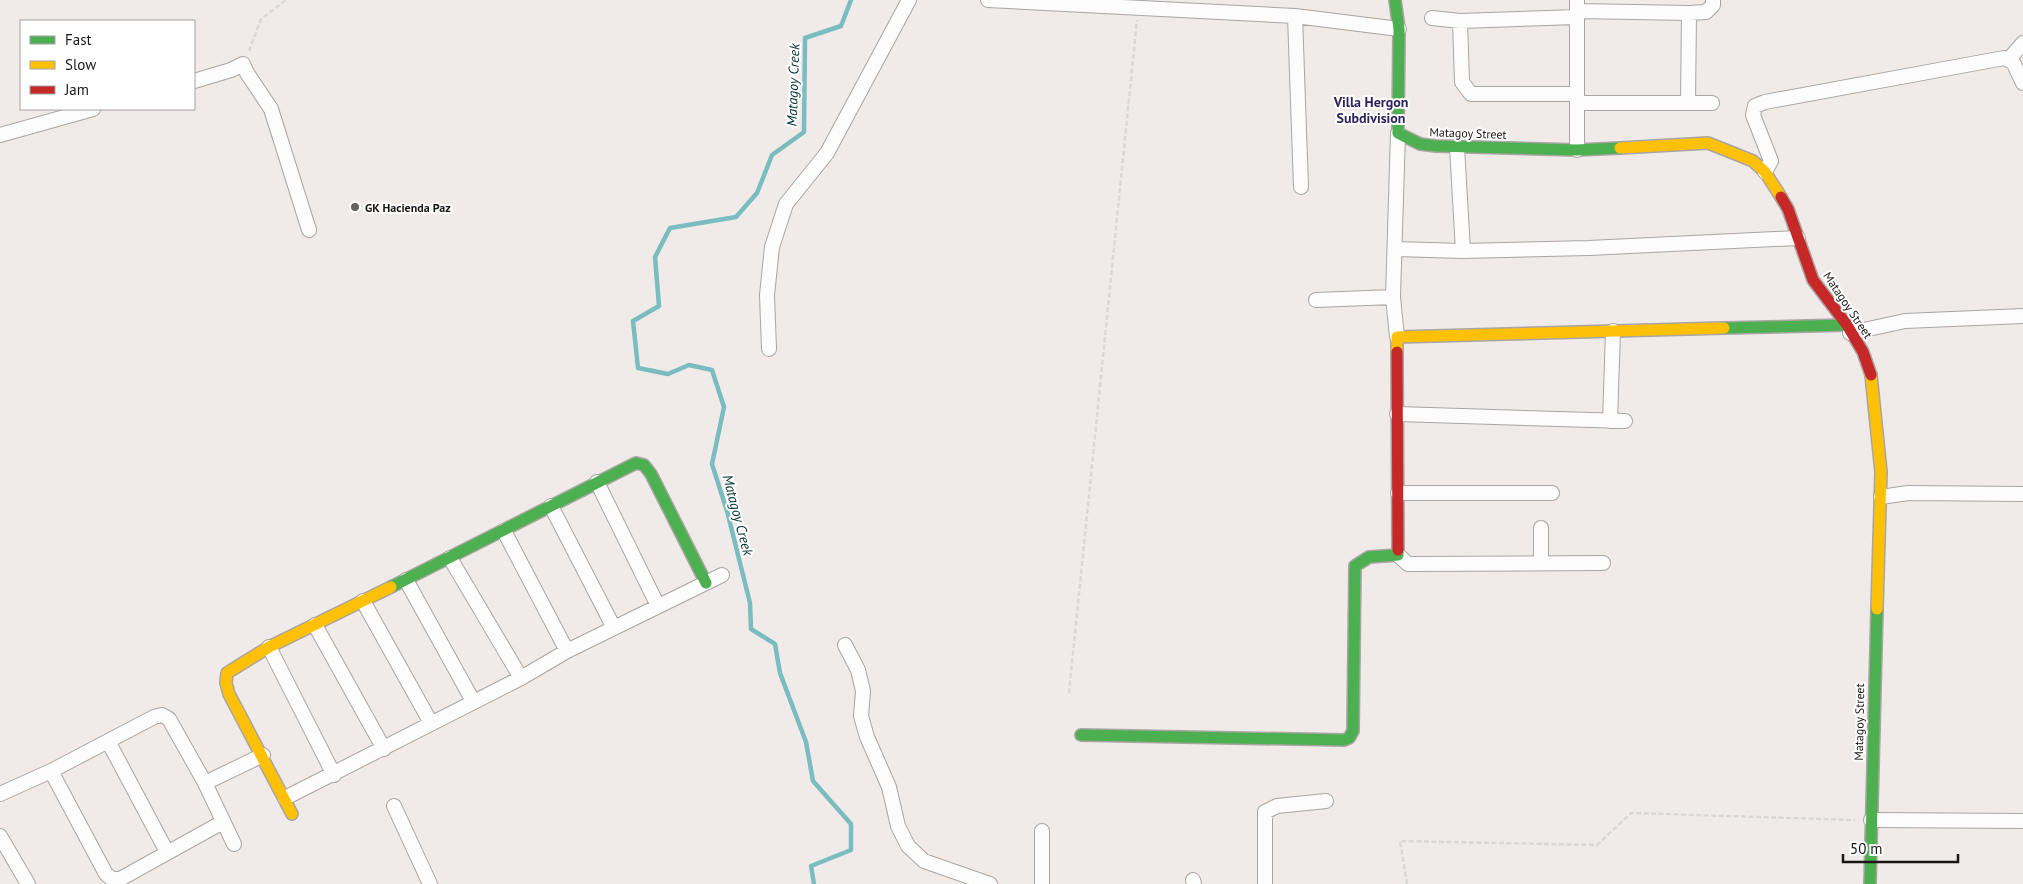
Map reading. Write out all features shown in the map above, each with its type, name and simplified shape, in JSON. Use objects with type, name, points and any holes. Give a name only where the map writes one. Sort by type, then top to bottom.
[{"type":"street","points":[[769,349],[767,295],[772,247],[786,204],[827,153],[909,0]]},
{"type":"street","points":[[988,0],[1138,6],[1295,16],[1399,29]]},
{"type":"street","points":[[1395,0],[1399,29],[1393,297],[1397,337],[1398,555]]},
{"type":"street","points":[[1432,18],[1460,21],[1577,9],[1706,12],[1713,5],[1713,0]]},
{"type":"street","points":[[1577,9],[1577,150]]},
{"type":"street","points":[[1688,103],[1689,13]]},
{"type":"street","points":[[1295,16],[1301,187]]},
{"type":"street","points":[[1460,21],[1462,82],[1471,94],[1712,103]]},
{"type":"street","points":[[2009,59],[2023,43]]},
{"type":"street","points":[[1765,172],[1771,160],[1753,115],[1756,106],[1803,95],[2004,58],[2013,62],[2023,83]]},
{"type":"street","points":[[195,81],[244,64],[247,73],[259,88],[271,109],[309,230]]},
{"type":"street","points":[[0,135],[89,110]]},
{"type":"street","name":"Matagoy Street","points":[[1398,133],[1420,144],[1457,147],[1577,150],[1708,143],[1753,161],[1765,172],[1788,208],[1813,280],[1849,329],[1862,352],[1871,376],[1881,472],[1881,497],[1873,705],[1870,884]]},
{"type":"street","points":[[1457,147],[1463,251]]},
{"type":"street","points":[[1394,249],[1463,251],[1589,248],[1798,238]]},
{"type":"street","points":[[1316,300],[1393,297]]},
{"type":"street","points":[[1397,337],[1613,331],[1849,329],[1905,321],[2023,316]]},
{"type":"street","points":[[1610,422],[1613,331]]},
{"type":"street","points":[[1397,414],[1625,421]]},
{"type":"street","points":[[292,814],[264,755],[229,694],[226,684],[227,673],[269,646],[504,531],[633,463],[640,462],[646,466],[706,583]]},
{"type":"street","points":[[597,482],[658,606]]},
{"type":"street","points":[[1398,493],[1552,493]]},
{"type":"street","points":[[1881,497],[1908,493],[2023,494]]},
{"type":"street","points":[[551,506],[614,628]]},
{"type":"street","points":[[1541,528],[1541,562]]},
{"type":"street","points":[[504,531],[567,651]]},
{"type":"street","points":[[1081,735],[1344,740],[1350,738],[1353,731],[1355,566],[1359,560],[1365,556],[1398,555],[1408,564],[1603,563]]},
{"type":"street","points":[[450,558],[521,678]]},
{"type":"street","points":[[285,798],[334,775],[430,723],[521,678],[567,651],[722,575]]},
{"type":"street","points":[[406,580],[473,701]]},
{"type":"street","points":[[362,601],[430,723]]},
{"type":"street","points":[[315,625],[384,749]]},
{"type":"street","points":[[845,645],[858,670],[863,691],[861,716],[867,737],[889,787],[898,826],[908,846],[924,861],[990,884]]},
{"type":"street","points":[[269,646],[334,775]]},
{"type":"street","points":[[6,791],[51,771],[162,715],[169,718],[205,783],[234,844]]},
{"type":"street","points":[[108,741],[167,852]]},
{"type":"street","points":[[205,783],[264,755]]},
{"type":"street","points":[[51,771],[106,874],[112,878],[120,878],[223,822]]},
{"type":"street","points":[[1266,884],[1266,812],[1277,806],[1326,801]]},
{"type":"street","points":[[394,806],[430,884]]},
{"type":"street","points":[[1871,820],[2023,821]]},
{"type":"street","points":[[1042,831],[1042,884]]},
{"type":"street","points":[[0,836],[24,883]]},
{"type":"path","points":[[244,64],[261,19],[286,0]]},
{"type":"path","points":[[1068,693],[1138,6]]},
{"type":"path","points":[[1406,884],[1400,841],[1597,845],[1631,813],[1871,820]]},
{"type":"waterway","name":"Matagoy Creek","points":[[814,884],[811,866],[851,850],[851,824],[813,781],[806,742],[780,673],[775,644],[751,629],[750,603],[727,511],[712,464],[724,407],[712,370],[689,365],[668,374],[638,368],[633,321],[659,306],[655,257],[670,228],[736,217],[757,193],[772,155],[804,132],[805,38],[841,26],[851,0]]},
{"type":"traffic: fast","points":[[1395,0],[1399,29],[1398,133],[1420,144],[1436,146],[1577,150],[1620,148]]},
{"type":"traffic: fast","points":[[1724,328],[1847,325]]},
{"type":"traffic: fast","points":[[391,587],[636,463],[644,465],[651,474],[706,583]]},
{"type":"traffic: fast","points":[[1081,735],[1344,740],[1349,738],[1353,731],[1355,566],[1369,557],[1398,555],[1398,550]]},
{"type":"traffic: fast","points":[[1870,884],[1877,609]]},
{"type":"traffic: slow","points":[[1620,148],[1708,143],[1753,161],[1765,172],[1781,197]]},
{"type":"traffic: slow","points":[[1397,352],[1397,337],[1724,328]]},
{"type":"traffic: slow","points":[[1871,375],[1881,472],[1877,609]]},
{"type":"traffic: slow","points":[[292,814],[229,694],[226,683],[227,673],[269,647],[391,587]]},
{"type":"traffic: jam","points":[[1781,197],[1788,209],[1813,280],[1847,325],[1863,352],[1871,375]]},
{"type":"traffic: jam","points":[[1397,352],[1398,550]]},
{"type":"place","name":"GK Hacienda Paz","points":[[355,207]]},
{"type":"district","name":"Villa Hergon Subdivision","points":[[1371,110]]}]
